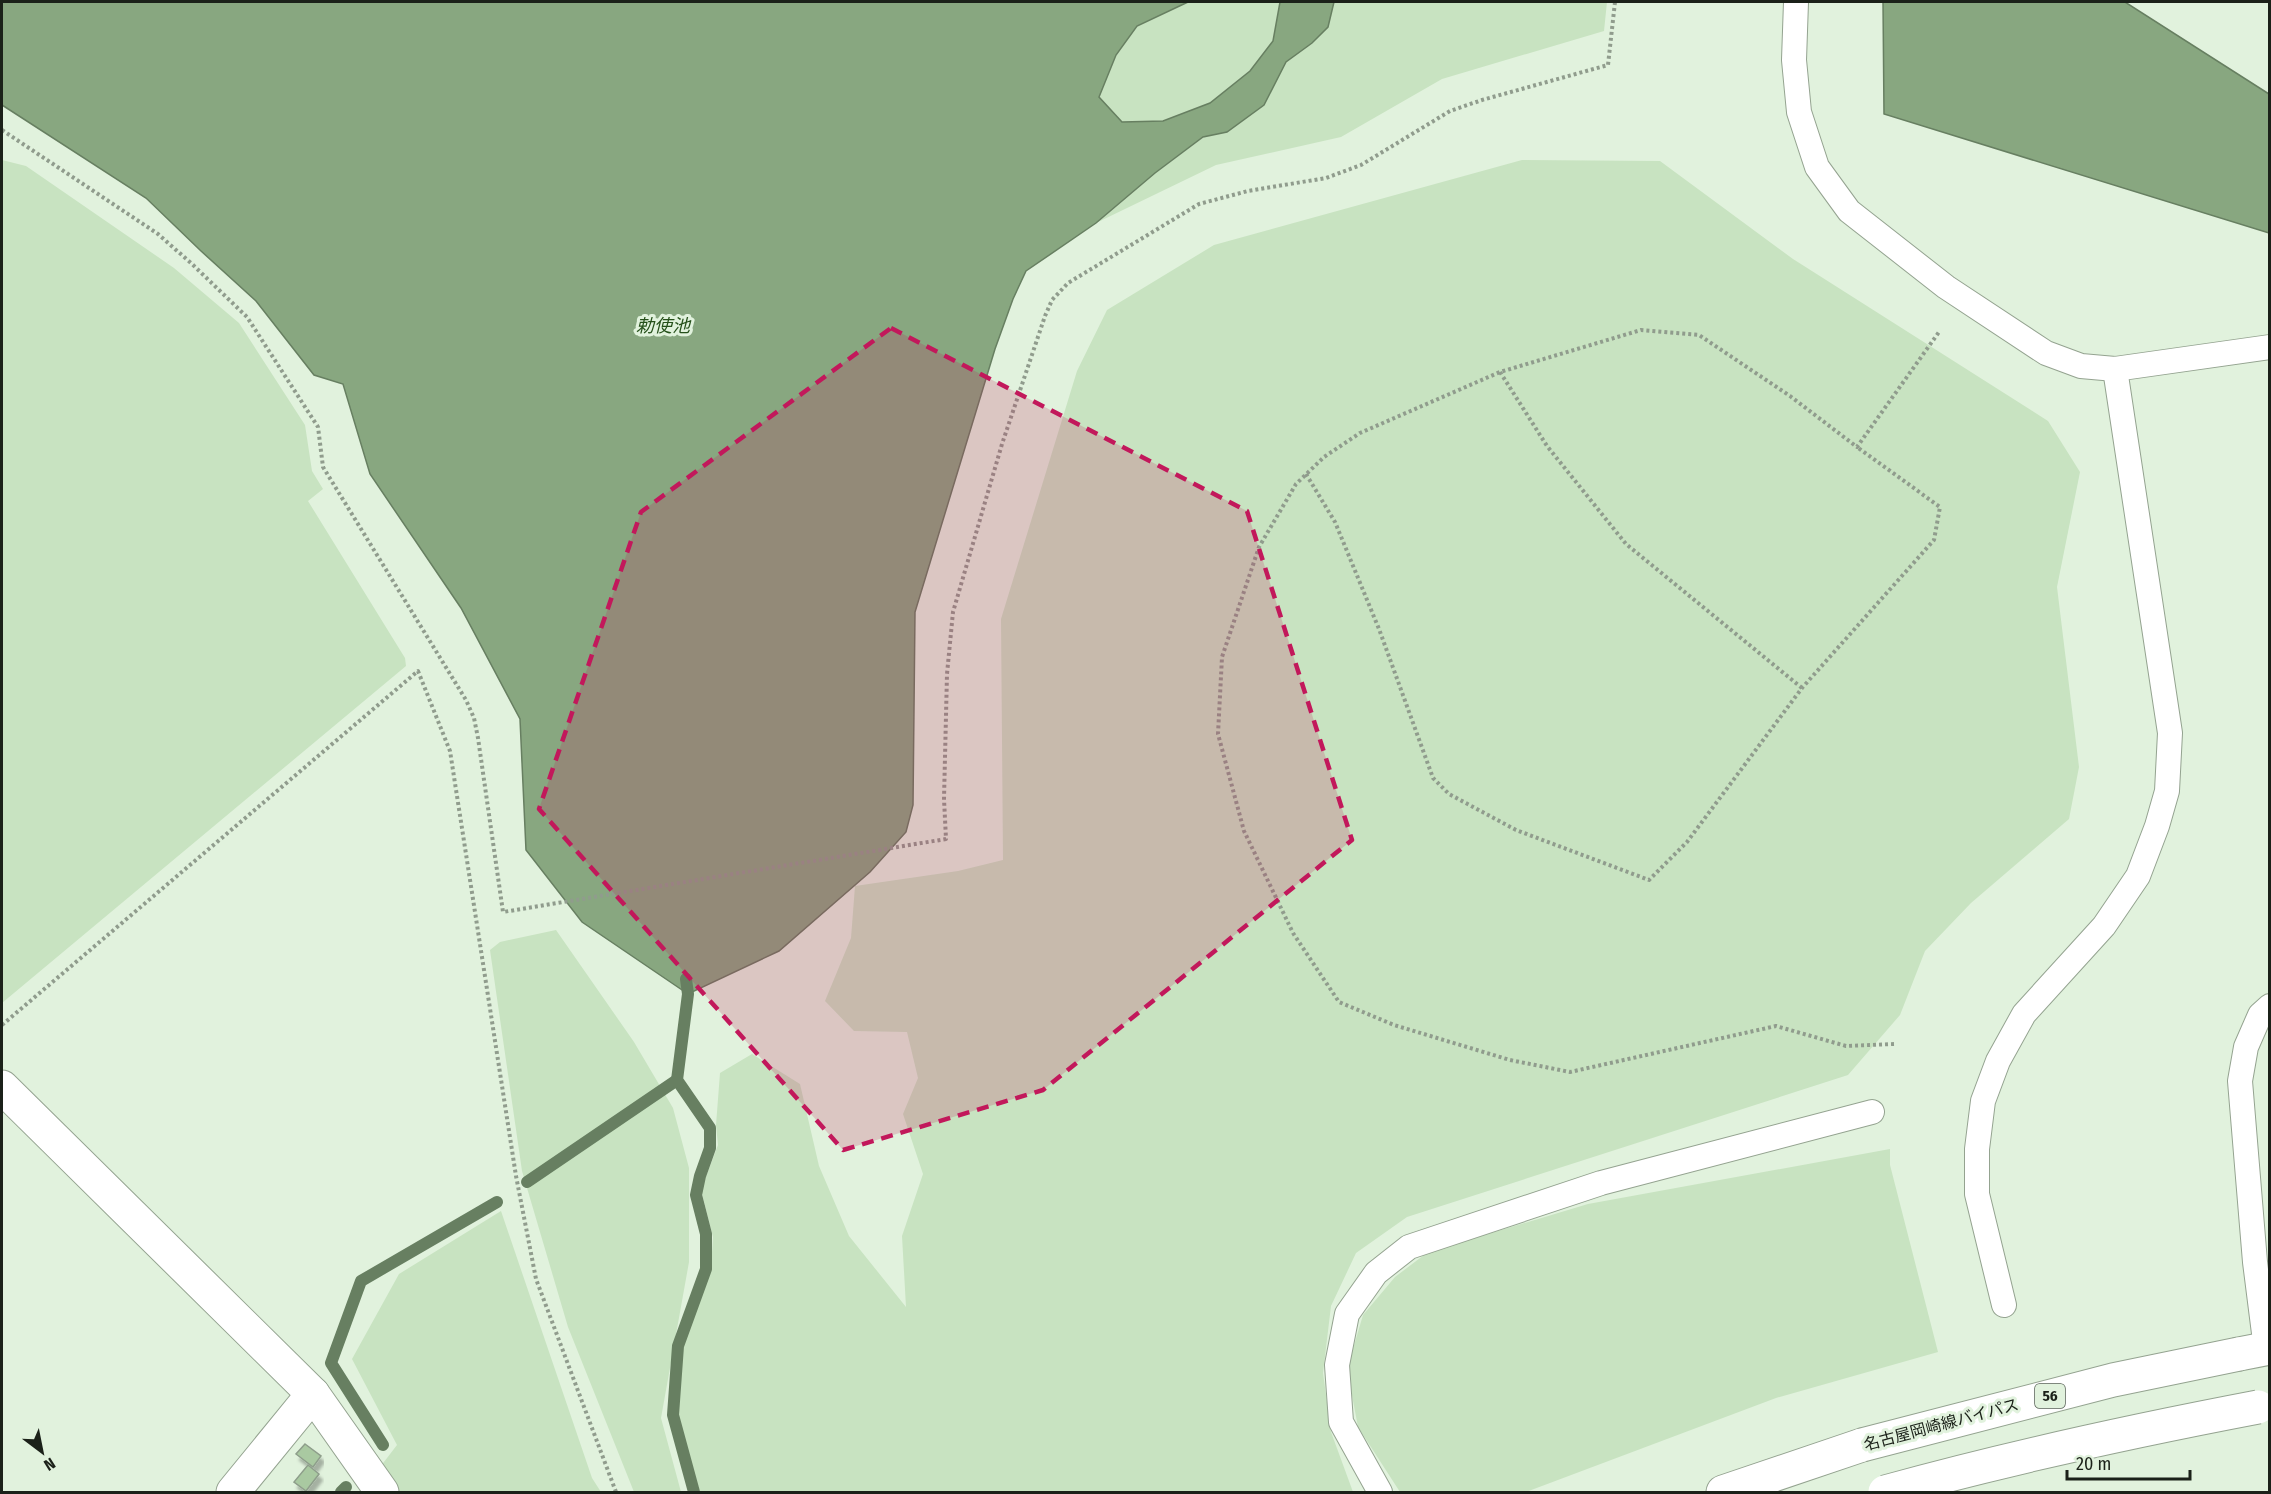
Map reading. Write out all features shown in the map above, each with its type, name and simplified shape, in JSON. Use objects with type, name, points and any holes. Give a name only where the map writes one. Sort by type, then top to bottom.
[{"type":"main road","points":[[2,1087],[313,1394],[382,1492]]},
{"type":"main road","name":"名古屋岡崎線バイパス","points":[[1723,1492],[1862,1445],[2113,1380],[2258,1350]]},
{"type":"main road","points":[[233,1492],[313,1394]]},
{"type":"main road","points":[[1885,1492],[1978,1466],[2118,1434],[2264,1406]]},
{"type":"lane","points":[[1796,2],[1794,60],[1799,112],[1817,167],[1849,211],[1946,287],[2046,353],[2081,366],[2115,369],[2270,347]]},
{"type":"lane","points":[[2004,1305],[1977,1194],[1977,1149],[1983,1101],[1998,1061],[2025,1014],[2104,926],[2138,876],[2157,826],[2167,791],[2170,733],[2115,369]]},
{"type":"lane","points":[[2258,1350],[2256,1262],[2240,1081],[2246,1047],[2260,1015],[2270,1006]]},
{"type":"lane","points":[[1380,1492],[1341,1422],[1337,1365],[1347,1314],[1376,1273],[1408,1247],[1601,1183],[1872,1112]]},
{"type":"path","points":[[2,130],[158,234],[192,264],[247,317],[318,427],[323,467],[470,709],[478,738],[503,912],[946,840],[944,799],[947,674],[952,612],[1002,444],[1052,300],[1068,283],[1199,204],[1248,191],[1326,178],[1361,165],[1458,108],[1608,65],[1615,2]]},
{"type":"path","points":[[1306,474],[1339,533],[1379,629],[1433,778],[1449,794],[1516,830],[1649,880],[1687,842],[1802,688],[1934,540],[1940,507],[1790,396],[1699,335],[1641,330],[1500,372],[1360,433],[1324,457],[1306,474],[1296,484],[1259,547],[1222,657],[1218,734],[1244,831],[1293,933],[1339,1002],[1394,1025],[1510,1060],[1570,1072],[1776,1026],[1846,1046],[1894,1044]]},
{"type":"path","points":[[1857,447],[1939,332]]},
{"type":"path","points":[[1500,372],[1547,446],[1626,544],[1802,688]]},
{"type":"path","points":[[2,1025],[418,671],[450,751],[516,1176],[536,1279],[616,1492]]},
{"type":"highlighted area","points":[[891,328],[1247,511],[1352,840],[1043,1090],[843,1150],[539,809],[641,512]]},
{"type":"shaded area","points":[[1188,2],[1280,2],[1273,41],[1250,71],[1210,103],[1163,121],[1121,122],[1099,97],[1116,55],[1137,26]]},
{"type":"shaded area","points":[[1334,2],[1607,2],[1604,31],[1442,79],[1341,137],[1216,165],[1096,223],[1155,173],[1204,137],[1227,132],[1264,105],[1286,62],[1312,43],[1328,27]]},
{"type":"shaded area","points":[[2,160],[26,166],[174,268],[239,323],[305,425],[312,471],[323,489],[308,501],[405,658],[406,666],[2,1003]]},
{"type":"shaded area","points":[[1522,160],[1660,161],[1793,259],[2048,421],[2080,472],[2057,587],[2079,767],[2069,819],[1971,903],[1925,951],[1900,1015],[1848,1075],[1407,1217],[1356,1253],[1331,1306],[1323,1373],[1331,1432],[1353,1492],[700,1492],[677,1417],[683,1345],[711,1268],[713,1237],[701,1190],[718,1145],[716,1125],[720,1073],[752,1054],[800,1084],[819,1166],[849,1236],[906,1307],[902,1236],[923,1174],[903,1114],[918,1078],[907,1032],[854,1031],[825,1001],[851,938],[855,886],[958,871],[1003,860],[1001,619],[1077,371],[1107,310],[1214,245]]},
{"type":"shaded area","points":[[556,930],[634,1042],[673,1108],[689,1168],[689,1262],[661,1418],[681,1492],[634,1492],[568,1327],[522,1171],[490,950],[500,942]]},
{"type":"shaded area","points":[[1890,1149],[1890,1165],[1938,1352],[1776,1398],[1526,1492],[1400,1492],[1358,1427],[1347,1369],[1363,1315],[1395,1277],[1428,1252],[1588,1204]]},
{"type":"shaded area","points":[[501,1211],[592,1478],[601,1492],[392,1492],[377,1471],[397,1445],[352,1359],[399,1274]]},
{"type":"water","name":"勅使池","points":[[2,2],[1188,2],[1137,26],[1116,55],[1099,97],[1122,122],[1163,121],[1210,103],[1250,71],[1273,41],[1280,2],[1334,2],[1328,27],[1312,43],[1286,62],[1264,105],[1227,132],[1203,137],[1155,173],[1096,223],[1026,271],[995,349],[915,612],[913,805],[906,832],[870,872],[779,951],[688,994],[582,922],[526,850],[520,719],[461,608],[370,474],[343,384],[314,375],[256,301],[146,198],[2,105]]},
{"type":"water","points":[[1883,2],[2125,2],[2269,94],[2269,233],[1884,114]]},
{"type":"building","points":[[305,1444],[321,1456],[313,1467],[296,1454]]},
{"type":"building","points":[[308,1465],[319,1474],[306,1491],[294,1482]]},
{"type":"waterway","points":[[686,979],[688,994],[677,1080],[710,1128],[710,1148],[696,1195],[706,1234],[706,1269],[678,1346],[673,1415],[694,1492]]},
{"type":"waterway","points":[[527,1182],[677,1080]]},
{"type":"waterway","points":[[383,1445],[331,1363],[361,1281],[497,1202]]},
{"type":"waterway","points":[[341,1492],[346,1487]]}]
